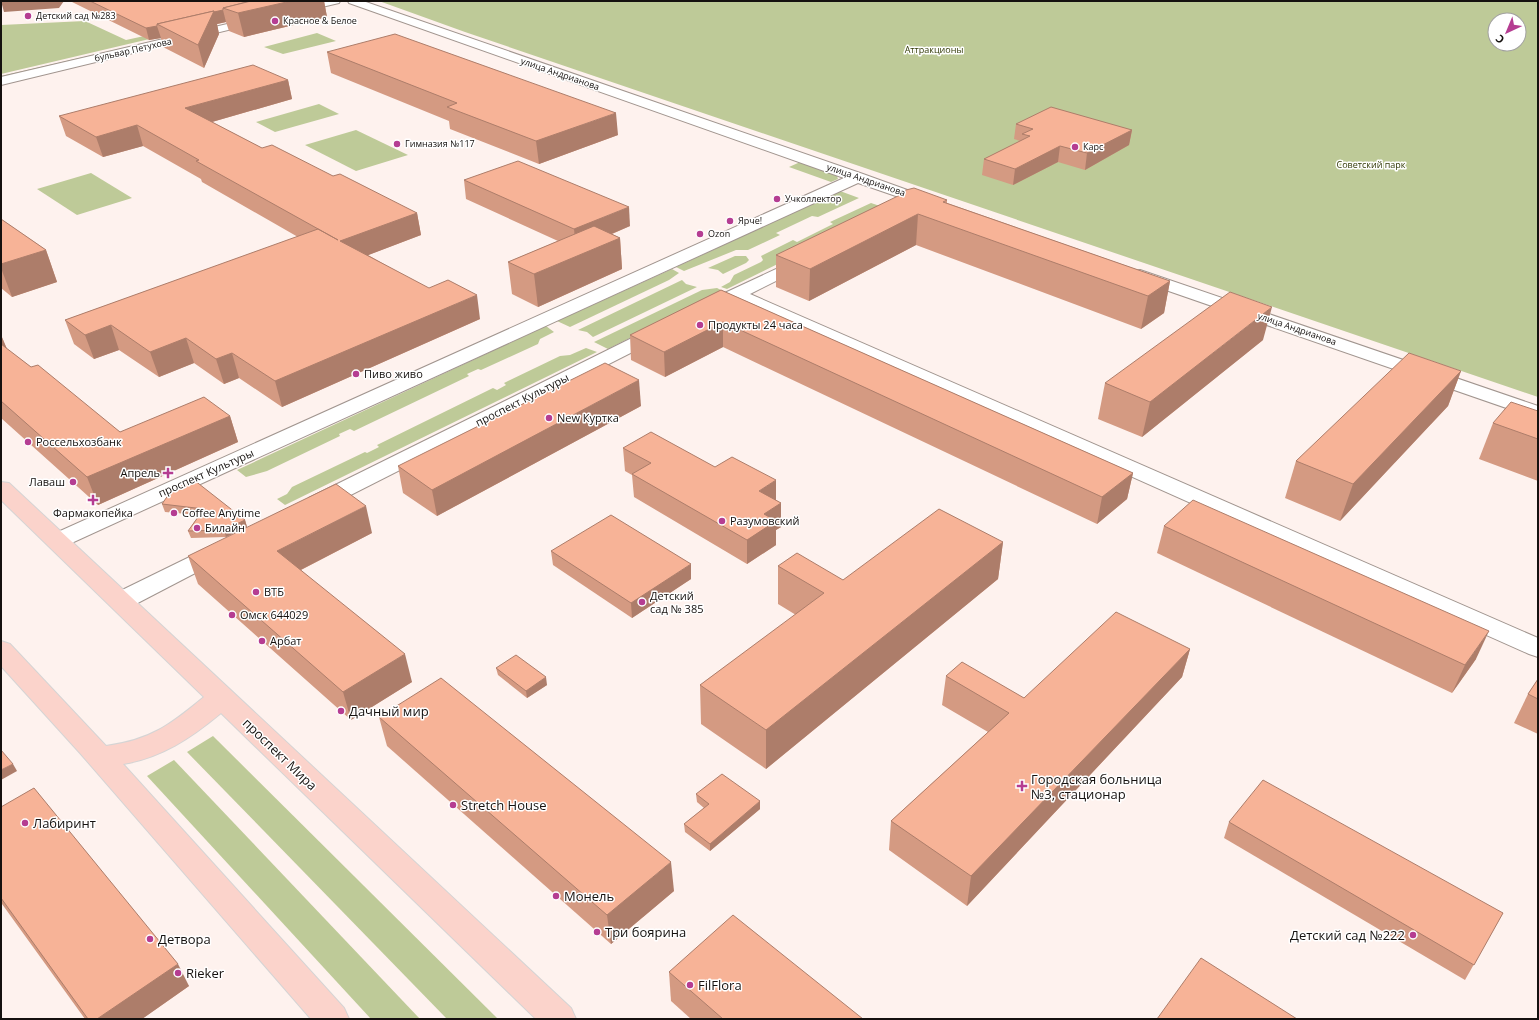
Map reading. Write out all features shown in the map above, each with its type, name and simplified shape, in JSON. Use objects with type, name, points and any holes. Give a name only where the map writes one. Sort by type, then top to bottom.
[{"type":"main road","name":"проспект Мира","points":[[1,488],[559,1019]]},
{"type":"main road","points":[[1,650],[100,757],[332,1019]]},
{"type":"main road","points":[[100,757],[144,749],[168,738],[193,721],[221,698]]},
{"type":"street","points":[[286,13],[335,1]]},
{"type":"street","name":"улица Андрианова","points":[[353,1],[945,208]]},
{"type":"street","name":"бульвар Петухова","points":[[1,81],[271,16]]},
{"type":"street","name":"проспект Культуры","points":[[57,541],[858,177]]},
{"type":"street","points":[[903,211],[924,200]]},
{"type":"street","name":"проспект Культуры","points":[[300,511],[820,252]]},
{"type":"street","name":"улица Андрианова","points":[[1128,270],[1538,413]]},
{"type":"street","points":[[736,294],[1538,648]]},
{"type":"street","points":[[121,601],[231,546]]},
{"type":"green space","name":"Советский парк","points":[[379,1],[1538,1],[1538,397],[465,32]]},
{"type":"green space","points":[[85,21],[126,40],[158,33],[175,33],[1,74],[1,25]]},
{"type":"green space","points":[[317,33],[336,41],[283,54],[264,47]]},
{"type":"green space","points":[[175,36],[143,45],[136,45]]},
{"type":"green space","points":[[135,45],[139,46],[1,80],[1,76]]},
{"type":"green space","points":[[319,104],[339,114],[275,132],[256,122]]},
{"type":"green space","points":[[356,130],[408,155],[356,171],[305,145]]},
{"type":"green space","points":[[798,163],[803,163],[837,176],[838,179],[831,182],[789,167]]},
{"type":"green space","points":[[91,173],[132,198],[77,215],[37,189]]},
{"type":"green space","points":[[840,191],[859,198],[818,217],[812,216],[776,233],[780,235],[748,250],[736,250],[684,271],[676,267]]},
{"type":"green space","points":[[871,203],[889,209],[727,289],[721,287],[730,282],[734,275],[761,262],[763,260],[761,256],[793,240],[797,242],[833,224],[830,222]]},
{"type":"green space","points":[[735,256],[746,256],[749,260],[746,263],[723,274],[718,270],[708,268]]},
{"type":"green space","points":[[672,269],[679,273],[669,280],[570,327],[557,321]]},
{"type":"green space","points":[[682,280],[686,284],[697,287],[593,337],[587,332],[578,330]]},
{"type":"green space","points":[[717,288],[723,291],[608,349],[594,342],[702,290]]},
{"type":"green space","points":[[546,326],[554,332],[540,339],[538,344],[481,370],[478,369],[467,374],[469,376],[354,431],[350,429],[339,434],[340,436],[267,471],[246,477],[237,470]]},
{"type":"green space","points":[[586,348],[597,352],[285,505],[277,499],[287,494],[292,487],[365,452],[367,453],[379,447],[377,445],[493,388],[497,390],[506,385],[504,383],[560,356],[570,355]]},
{"type":"green space","points":[[213,736],[498,1019],[447,1019],[187,752]]},
{"type":"green space","points":[[174,760],[420,1019],[371,1019],[147,776]]},
{"type":"building","points":[[90,1],[251,1],[223,8],[223,10],[157,24],[157,26],[146,28]]},
{"type":"building","points":[[251,1],[291,1],[238,13],[223,8]]},
{"type":"building","points":[[214,11],[198,45],[157,24]]},
{"type":"building","points":[[395,34],[616,113],[536,141],[447,107],[457,103],[327,52]]},
{"type":"building","points":[[253,65],[288,80],[185,108],[262,148],[272,145],[333,176],[340,174],[417,213],[340,241],[429,288],[448,280],[477,295],[275,381],[232,353],[216,359],[186,338],[150,352],[111,325],[85,335],[65,320],[318,229],[338,240],[196,161],[199,160],[137,125],[96,137],[59,116]]},
{"type":"building","points":[[1051,107],[1132,130],[1087,153],[1060,146],[1015,169],[984,159],[1030,136],[1022,134],[1033,129],[1016,124]]},
{"type":"building","points":[[518,161],[629,207],[574,229],[464,180]]},
{"type":"building","points":[[914,188],[947,200],[943,202],[1170,281],[1148,296],[918,214],[810,269],[776,255],[900,195],[902,191]]},
{"type":"building","points":[[1,219],[46,250],[1,264]]},
{"type":"building","points":[[594,226],[620,238],[534,274],[508,262]]},
{"type":"building","points":[[721,290],[1133,473],[1102,497],[723,322],[664,352],[630,335]]},
{"type":"building","points":[[1230,292],[1272,307],[1150,402],[1105,383]]},
{"type":"building","points":[[1,344],[31,367],[38,365],[120,432],[204,397],[230,416],[87,477],[1,401]]},
{"type":"building","points":[[1409,353],[1461,371],[1353,484],[1296,461]]},
{"type":"building","points":[[605,363],[639,380],[432,490],[398,466]]},
{"type":"building","points":[[1511,402],[1538,411],[1538,439],[1493,423]]},
{"type":"building","points":[[651,432],[715,467],[732,457],[776,480],[759,491],[781,503],[764,514],[776,521],[747,540],[632,474],[651,463],[623,448]]},
{"type":"building","points":[[194,480],[245,520],[224,530],[188,531],[204,509],[162,504],[171,491]]},
{"type":"building","points":[[336,484],[366,506],[277,551],[405,654],[343,692],[188,556]]},
{"type":"building","points":[[1193,500],[1489,631],[1465,665],[1164,526]]},
{"type":"building","points":[[939,509],[1003,542],[766,730],[700,685],[824,593],[778,566],[797,553],[843,580]]},
{"type":"building","points":[[611,515],[691,564],[631,603],[551,551]]},
{"type":"building","points":[[1116,612],[1190,649],[971,876],[891,821],[1009,713],[946,676],[962,662],[1024,698]]},
{"type":"building","points":[[516,655],[546,677],[526,691],[496,668]]},
{"type":"building","points":[[441,678],[671,862],[607,915],[379,717]]},
{"type":"building","points":[[1538,679],[1538,699],[1528,694]]},
{"type":"building","points":[[1,750],[13,764],[1,770]]},
{"type":"building","points":[[722,774],[760,801],[710,844],[684,824],[709,804],[696,794]]},
{"type":"building","points":[[1263,780],[1503,913],[1474,965],[1229,822]]},
{"type":"building","points":[[34,788],[178,964],[97,1019],[88,1019],[1,898],[1,807]]},
{"type":"building","points":[[733,915],[863,1019],[723,1019],[669,972]]},
{"type":"building","points":[[1201,958],[1297,1019],[1157,1019]]},
{"type":"place","name":"Детский сад №283","points":[[28,16]]},
{"type":"place","name":"Красное & Белое","points":[[275,21]]},
{"type":"place","name":"Гимназия №117","points":[[397,144]]},
{"type":"place","name":"Карс","points":[[1075,147]]},
{"type":"place","name":"Учколлектор","points":[[777,199]]},
{"type":"place","name":"Ярче!","points":[[730,221]]},
{"type":"place","name":"Ozon","points":[[700,234]]},
{"type":"place","name":"Продукты 24 часа","points":[[700,325]]},
{"type":"place","name":"Пиво живо","points":[[356,374]]},
{"type":"place","name":"New Куртка","points":[[549,418]]},
{"type":"place","name":"Россельхозбанк","points":[[28,442]]},
{"type":"place","name":"Апрель","points":[[168,473]]},
{"type":"place","name":"Лаваш","points":[[73,482]]},
{"type":"place","name":"Фармакопейка","points":[[93,500]]},
{"type":"place","name":"Coffee Anytime","points":[[174,513]]},
{"type":"place","name":"Разумовский","points":[[722,521]]},
{"type":"place","name":"Билайн","points":[[197,528]]},
{"type":"place","name":"ВТБ","points":[[256,592]]},
{"type":"place","name":"Детский сад № 385","points":[[642,602]]},
{"type":"place","name":"Омск 644029","points":[[232,615]]},
{"type":"place","name":"Арбат","points":[[262,641]]},
{"type":"place","name":"Дачный мир","points":[[341,711]]},
{"type":"place","name":"Городская больница №3, стационар","points":[[1022,786]]},
{"type":"place","name":"Stretch House","points":[[453,805]]},
{"type":"place","name":"Лабиринт","points":[[25,823]]},
{"type":"place","name":"Монель","points":[[556,896]]},
{"type":"place","name":"Три боярина","points":[[597,932]]},
{"type":"place","name":"Детский сад №222","points":[[1413,935]]},
{"type":"place","name":"Детвора","points":[[150,939]]},
{"type":"place","name":"Rieker","points":[[178,973]]},
{"type":"place","name":"FilFlora","points":[[690,985]]},
{"type":"park label","name":"Аттракционы","points":[[934,50]]}]
